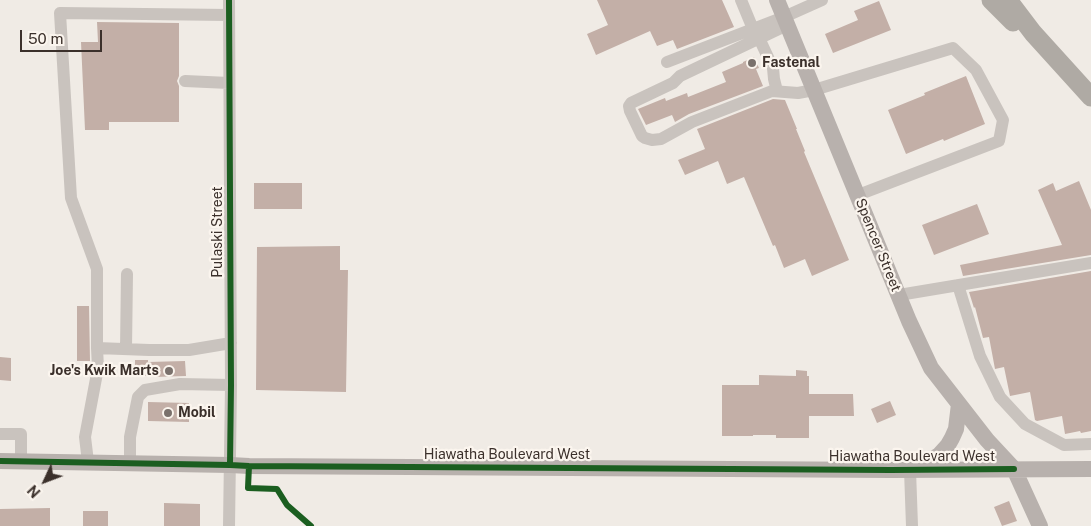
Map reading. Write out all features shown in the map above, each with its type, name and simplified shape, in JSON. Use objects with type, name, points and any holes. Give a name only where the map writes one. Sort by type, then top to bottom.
[{"type":"highway","points":[[991,0],[1039,47],[1062,66]]},
{"type":"highway","points":[[1008,0],[1033,33],[1091,97]]},
{"type":"main road","name":"Spencer Street","points":[[777,0],[909,322],[931,368],[987,440],[1014,469],[1040,526]]},
{"type":"main road","points":[[910,470],[926,463],[948,445],[956,429],[959,404]]},
{"type":"main road","name":"Hiawatha Boulevard West","points":[[0,461],[259,466],[910,470],[1091,468]]},
{"type":"street","name":"Pulaski Street","points":[[229,0],[231,385],[229,526]]},
{"type":"street","points":[[741,0],[773,68],[777,91]]},
{"type":"street","points":[[667,62],[756,33],[786,21],[822,0]]},
{"type":"street","points":[[88,462],[85,437],[98,368],[97,269],[72,198],[60,13],[229,15]]},
{"type":"street","points":[[756,33],[680,76],[673,82],[631,103],[629,106],[630,111],[642,136],[652,140],[661,139],[701,118],[772,91],[798,93],[814,90],[952,48],[976,70],[1003,120],[999,141],[858,195]]},
{"type":"street","points":[[186,82],[229,83]]},
{"type":"street","points":[[899,295],[1091,263]]},
{"type":"street","points":[[126,349],[127,274]]},
{"type":"street","points":[[958,285],[980,356],[1000,397],[1025,424],[1064,445],[1091,444]]},
{"type":"street","points":[[97,348],[189,350],[230,343]]},
{"type":"street","points":[[130,463],[130,437],[138,397],[145,390],[180,384],[231,385]]},
{"type":"street","points":[[0,434],[20,434],[21,461]]},
{"type":"street","points":[[910,470],[912,526]]},
{"type":"building","points":[[597,0],[722,0],[734,27],[677,49],[673,40],[657,46],[650,31],[596,55],[587,34],[608,25]]},
{"type":"building","points":[[879,1],[891,30],[833,53],[825,34],[858,20],[854,11]]},
{"type":"building","points":[[97,22],[179,23],[179,76],[177,81],[179,86],[179,122],[109,122],[109,130],[85,130],[81,42],[98,42]]},
{"type":"building","points":[[754,57],[759,68],[756,69],[763,86],[689,114],[675,122],[672,115],[646,125],[638,109],[665,98],[666,101],[687,93],[688,97],[726,82],[722,72]]},
{"type":"building","points":[[966,76],[985,124],[906,154],[888,110]]},
{"type":"building","points":[[773,99],[785,100],[804,152],[849,260],[812,276],[805,259],[784,268],[744,177],[727,184],[718,161],[685,175],[678,160],[705,149],[697,129]]},
{"type":"building","points":[[1079,181],[1091,210],[1091,255],[963,276],[960,265],[1062,245],[1038,190],[1053,183],[1056,191]]},
{"type":"building","points":[[254,183],[302,183],[302,209],[254,209]]},
{"type":"building","points":[[977,204],[989,234],[934,255],[922,225]]},
{"type":"building","points":[[340,246],[340,270],[348,270],[346,392],[256,390],[257,247]]},
{"type":"building","points":[[1091,271],[1091,431],[1065,434],[1062,416],[1035,420],[1030,392],[1010,396],[1004,367],[995,369],[989,337],[983,338],[969,292]]},
{"type":"building","points":[[77,306],[89,306],[90,361],[77,361]]},
{"type":"building","points":[[0,357],[11,358],[11,381],[0,380]]},
{"type":"building","points":[[135,360],[148,360],[148,362],[185,361],[186,376],[135,376]]},
{"type":"building","points":[[796,370],[807,371],[807,376],[809,376],[809,394],[853,394],[854,416],[809,416],[809,438],[776,438],[776,435],[722,436],[722,385],[759,385],[759,375],[796,376]]},
{"type":"building","points":[[890,401],[896,415],[877,423],[871,409]]},
{"type":"building","points":[[148,402],[189,403],[189,422],[148,421]]},
{"type":"building","points":[[1009,501],[1017,521],[1002,526],[994,507]]},
{"type":"building","points":[[164,503],[200,504],[200,526],[164,526]]},
{"type":"building","points":[[50,508],[50,526],[0,526],[0,509]]},
{"type":"building","points":[[83,511],[108,511],[108,526],[83,526]]},
{"type":"cycle path","points":[[229,0],[230,465]]},
{"type":"cycle path","points":[[0,461],[249,466],[1014,469]]},
{"type":"cycle path","points":[[249,466],[248,488],[277,489],[287,505],[311,526]]},
{"type":"place","name":"Fastenal","points":[[752,63]]},
{"type":"place","name":"Joe's Kwik Marts","points":[[169,371]]},
{"type":"place","name":"Mobil","points":[[168,413]]}]
